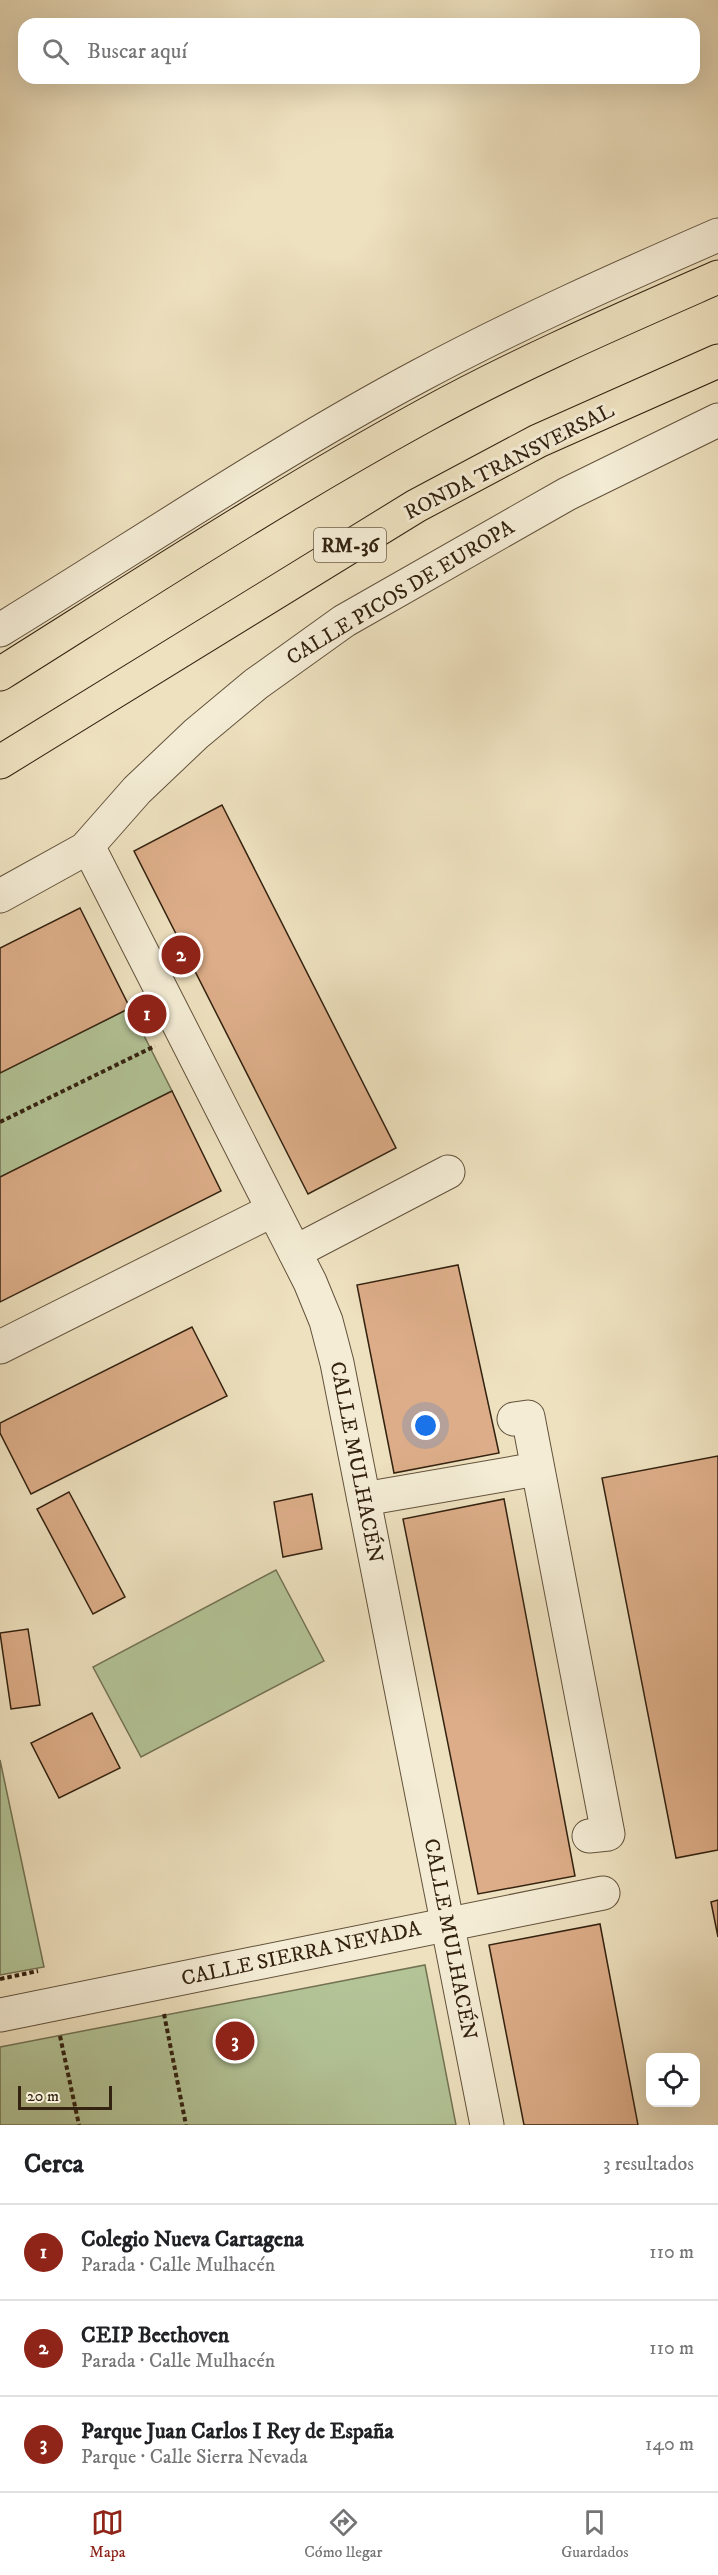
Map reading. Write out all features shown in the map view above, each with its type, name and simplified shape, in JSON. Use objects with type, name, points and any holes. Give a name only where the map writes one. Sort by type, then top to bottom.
[{"type":"highway","points":[[0,674],[248,518],[422,417],[511,371],[718,277]]},
{"type":"highway","name":"RONDA TRANSVERSAL","points":[[0,762],[416,506],[538,441],[718,361]]},
{"type":"street","points":[[0,630],[261,468],[418,376],[643,268],[718,235]]},
{"type":"street","name":"CALLE PICOS DE EUROPA","points":[[0,896],[88,846],[137,790],[196,734],[256,684],[319,638],[393,592],[530,513],[612,470],[718,420]]},
{"type":"street","name":"CALLE MULHACÉN","points":[[88,846],[322,1308],[330,1334],[364,1499],[487,2125]]},
{"type":"street","points":[[295,1252],[447,1172]]},
{"type":"street","points":[[0,1347],[273,1210]]},
{"type":"street","points":[[514,1419],[528,1417],[608,1834],[589,1836]]},
{"type":"street","points":[[364,1499],[537,1469]]},
{"type":"street","name":"CALLE SIERRA NEVADA","points":[[0,2015],[603,1893]]},
{"type":"path","points":[[0,1122],[156,1045]]},
{"type":"path","points":[[158,1983],[186,2125]]},
{"type":"path","points":[[60,2035],[79,2125]]},
{"type":"green space","points":[[130,1008],[172,1091],[0,1177],[0,1073]]},
{"type":"green space","points":[[276,1570],[324,1661],[141,1757],[93,1667]]},
{"type":"green space","points":[[0,1760],[44,1967],[0,1975]]},
{"type":"green space","points":[[425,1965],[456,2125],[0,2125],[0,2047]]},
{"type":"building","points":[[222,805],[396,1148],[308,1194],[134,851]]},
{"type":"building","points":[[80,908],[130,1008],[0,1073],[0,948]]},
{"type":"building","points":[[172,1091],[221,1191],[0,1302],[0,1177]]},
{"type":"building","points":[[458,1265],[499,1453],[394,1473],[357,1285]]},
{"type":"building","points":[[192,1327],[227,1396],[31,1494],[0,1433],[0,1423]]},
{"type":"building","points":[[718,1456],[718,1850],[676,1858],[602,1478]]},
{"type":"building","points":[[69,1492],[125,1597],[93,1614],[37,1509]]},
{"type":"building","points":[[312,1494],[322,1549],[283,1557],[274,1502]]},
{"type":"building","points":[[504,1499],[575,1876],[478,1894],[403,1519]]},
{"type":"building","points":[[28,1629],[40,1705],[11,1709],[0,1633]]},
{"type":"building","points":[[92,1713],[120,1768],[59,1798],[31,1743]]},
{"type":"building","points":[[718,1900],[718,1937],[711,1902]]},
{"type":"building","points":[[600,1924],[638,2125],[524,2125],[489,1945]]},
{"type":"place","name":"CEIP Beethoven","points":[[181,955]]},
{"type":"place","name":"Colegio Nueva Cartagena","points":[[147,1014]]},
{"type":"place","name":"Parque Juan Carlos I Rey de España","points":[[235,2041]]}]
